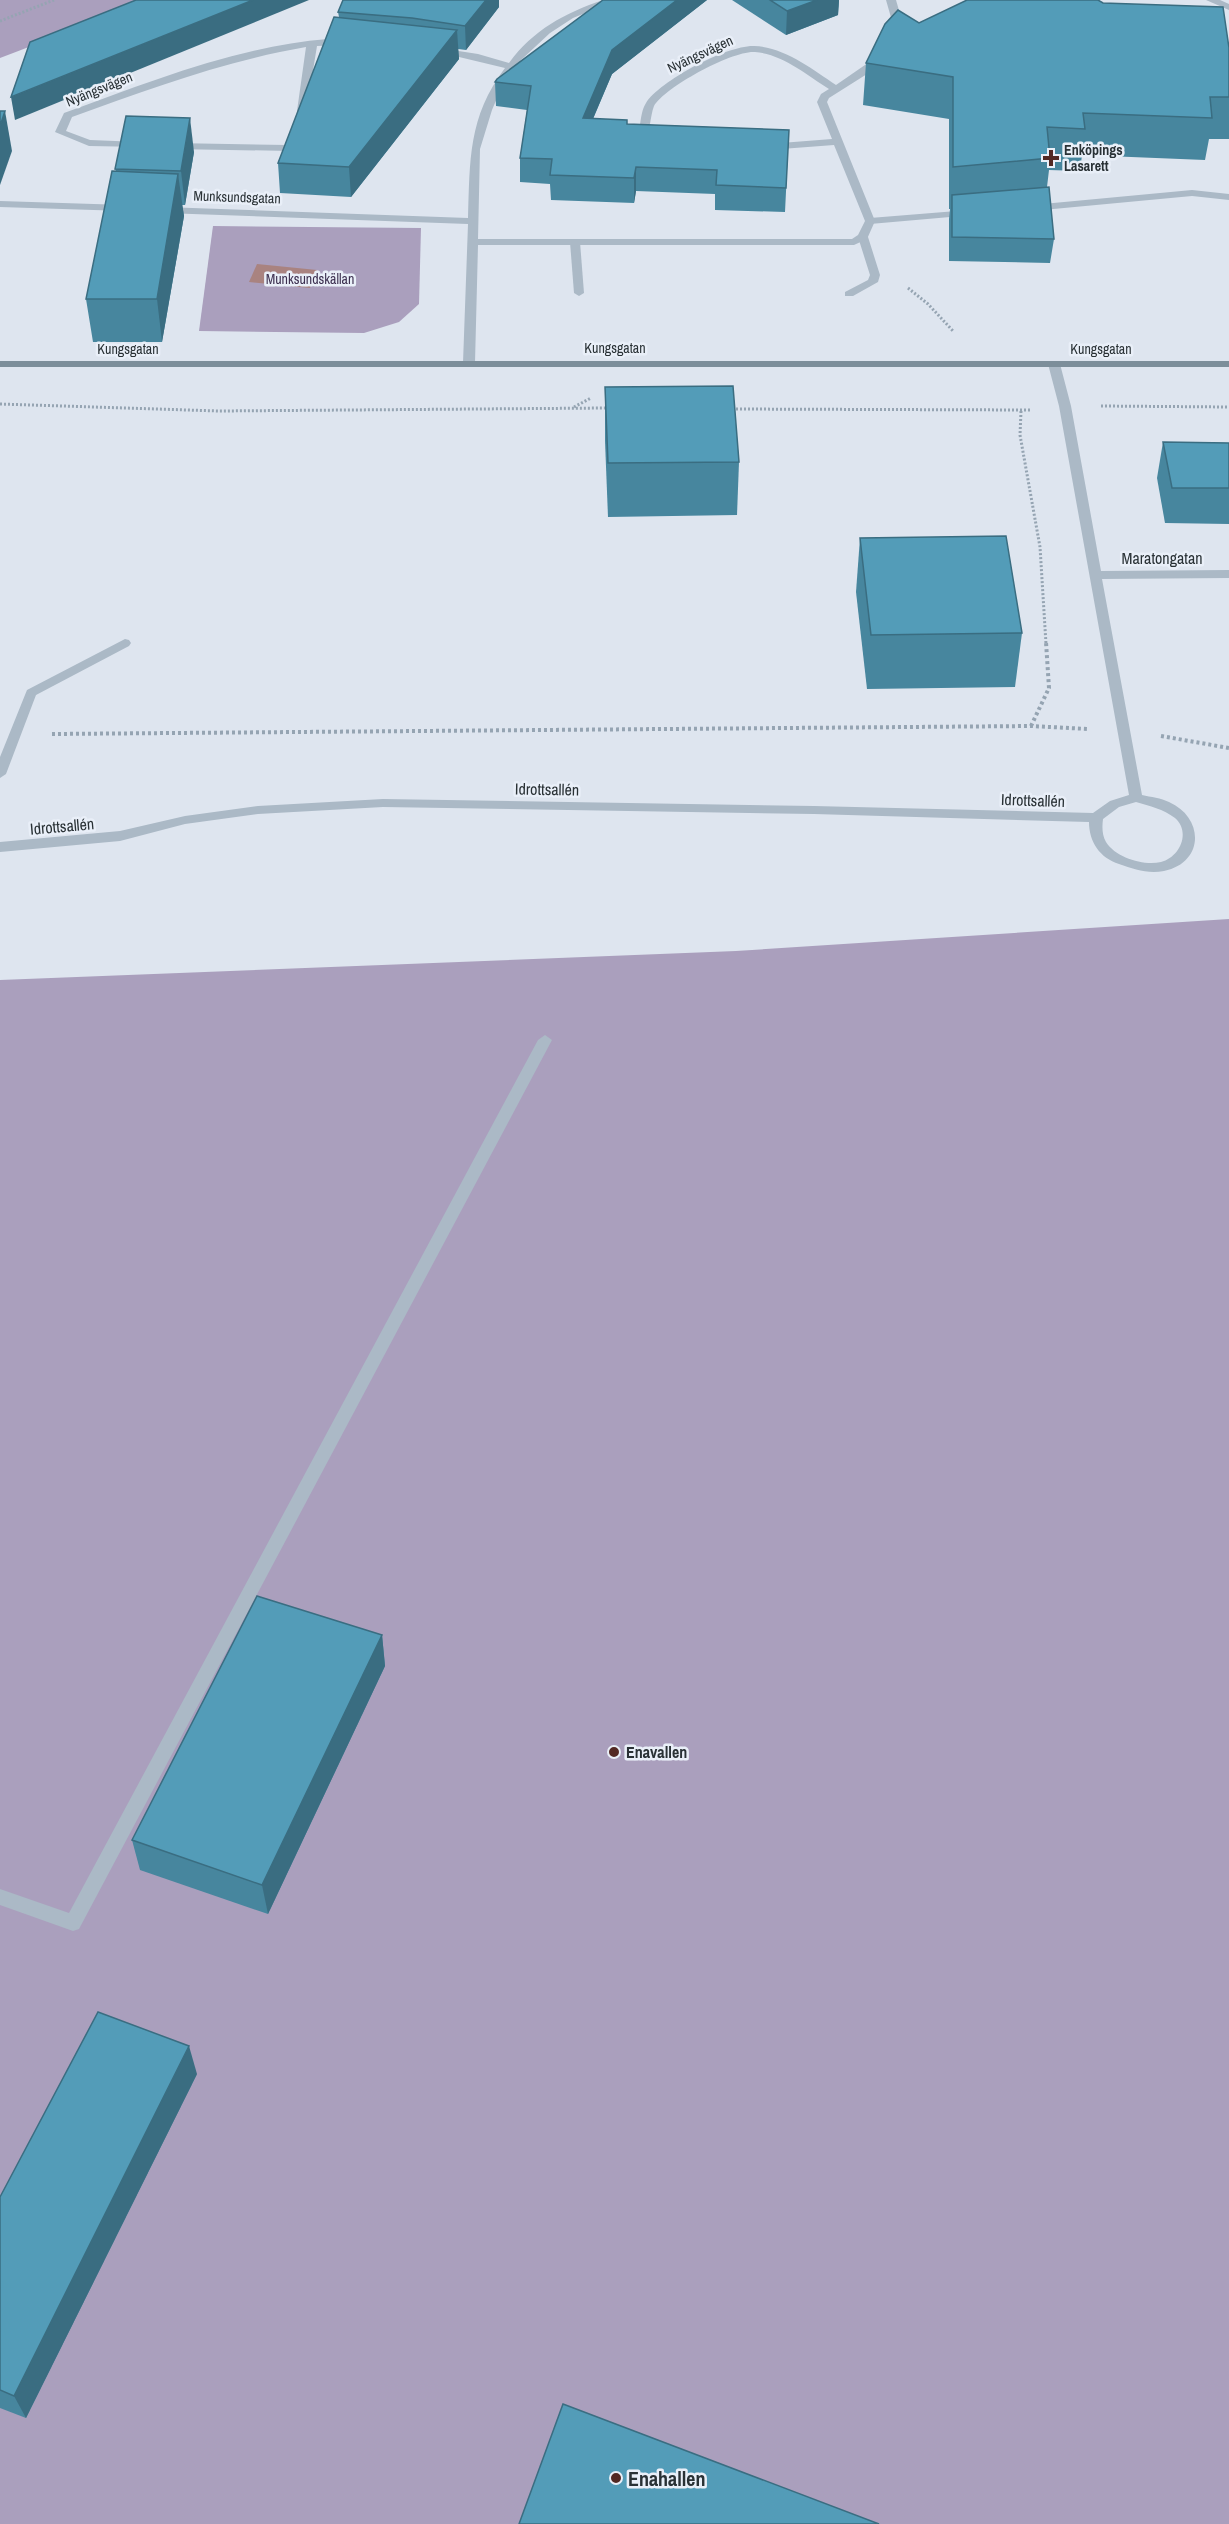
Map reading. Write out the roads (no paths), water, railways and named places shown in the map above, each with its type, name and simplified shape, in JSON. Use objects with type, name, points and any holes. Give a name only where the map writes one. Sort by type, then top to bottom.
[{"type":"street","points":[[469,363],[475,149],[480,126],[491,98],[509,66],[530,44],[565,19],[612,0]]},
{"type":"street","points":[[891,0],[897,21],[892,41]]},
{"type":"street","points":[[1211,0],[1229,7]]},
{"type":"street","name":"Nyängsvägen","points":[[312,43],[300,125],[291,148],[89,143],[60,132],[68,115],[195,70],[261,52],[327,40],[359,43]]},
{"type":"street","name":"Nyängsvägen","points":[[672,141],[645,125],[650,104],[671,83],[711,63],[751,48],[781,54],[836,89]]},
{"type":"street","points":[[424,49],[478,57],[509,66]]},
{"type":"street","points":[[473,242],[854,242],[863,237],[870,221],[822,102],[825,96],[864,72],[886,51]]},
{"type":"street","points":[[759,147],[838,142]]},
{"type":"street","points":[[1017,209],[1192,193],[1229,197]]},
{"type":"street","points":[[0,204],[132,208]]},
{"type":"street","name":"Munksundsgatan","points":[[156,209],[473,221]]},
{"type":"street","points":[[870,221],[982,212]]},
{"type":"street","points":[[849,294],[873,282],[874,275],[863,237]]},
{"type":"street","points":[[575,242],[579,293]]},
{"type":"street","name":"Kungsgatan","points":[[0,364],[1229,364]]},
{"type":"street","points":[[1054,364],[1065,406],[1136,798]]},
{"type":"street","name":"Maratongatan","points":[[1095,575],[1229,574]]},
{"type":"street","points":[[0,774],[31,693],[125,643]]},
{"type":"street","points":[[1136,798],[1160,801],[1182,812],[1190,819],[1196,831],[1194,848],[1183,859],[1166,866],[1146,867],[1126,863],[1108,854],[1101,847],[1095,835],[1096,818],[1104,809],[1117,801],[1136,798]]},
{"type":"street","name":"Idrottsallén","points":[[0,847],[120,836],[185,820],[258,810],[383,803],[802,810],[1096,818]]},
{"type":"street","points":[[0,1897],[73,1923],[545,1040]]},
{"type":"place","name":"Enköpings Lasarett","points":[[1051,158]]},
{"type":"place","name":"Enavallen","points":[[614,1752]]},
{"type":"place","name":"Enahallen","points":[[616,2478]]},
{"type":"park label","name":"Munksundskällan","points":[[310,279]]}]
